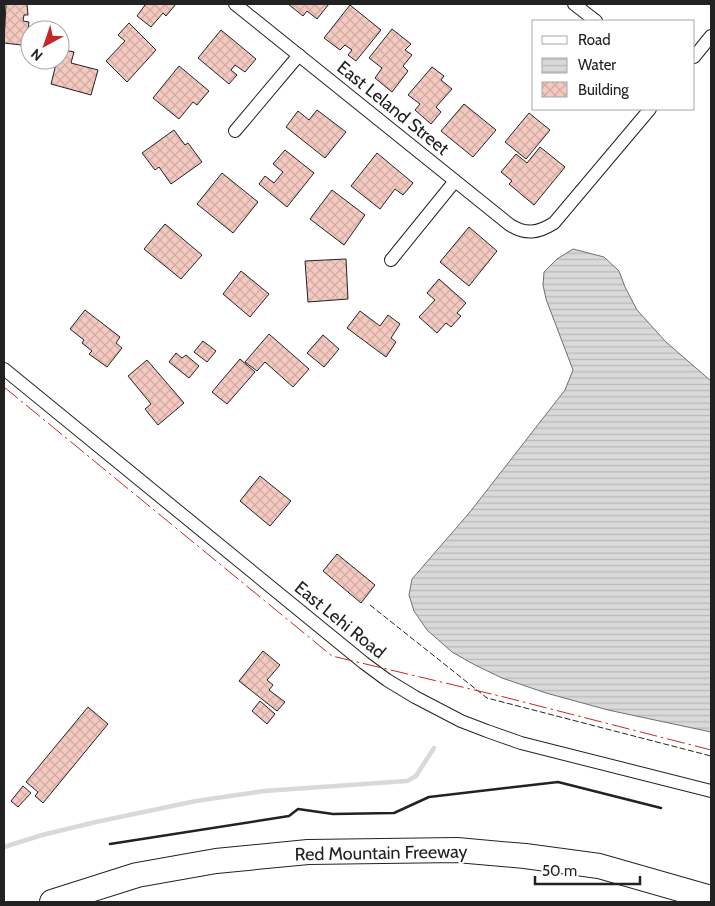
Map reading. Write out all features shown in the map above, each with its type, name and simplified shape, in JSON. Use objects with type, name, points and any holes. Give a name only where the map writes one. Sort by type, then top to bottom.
[{"type":"highway","name":"Red Mountain Freeway","points":[[52,902],[137,875],[216,862],[308,852],[457,850],[525,856],[599,866],[711,898]]},
{"type":"street","name":"East Leland Street","points":[[235,4],[518,230],[532,233],[554,223],[649,110]]},
{"type":"street","points":[[574,4],[595,20]]},
{"type":"street","points":[[695,56],[711,36]]},
{"type":"street","points":[[235,131],[299,55]]},
{"type":"street","points":[[391,260],[455,181]]},
{"type":"street","name":"East Lehi Road","points":[[4,369],[339,643],[387,680],[462,721],[521,743],[711,791]]},
{"type":"water","points":[[573,249],[604,257],[619,271],[637,310],[666,342],[711,381],[711,732],[608,710],[546,693],[502,678],[452,652],[427,630],[414,611],[409,595],[412,579],[470,512],[565,390],[573,370],[546,299],[543,285],[544,272],[557,259]]},
{"type":"building","points":[[6,4],[27,4],[28,15],[24,15],[23,20],[20,20],[20,45],[4,43]]},
{"type":"building","points":[[143,4],[176,4],[166,16],[163,13],[151,27],[137,16],[145,5]]},
{"type":"building","points":[[288,4],[329,4],[317,19],[307,11],[303,16]]},
{"type":"building","points":[[350,5],[381,30],[356,61],[348,55],[352,50],[345,45],[340,50],[324,38]]},
{"type":"building","points":[[129,23],[156,50],[127,82],[106,61],[125,41],[118,35]]},
{"type":"building","points":[[392,29],[411,44],[405,50],[412,55],[403,66],[408,71],[392,92],[375,78],[382,68],[369,58]]},
{"type":"building","points":[[221,30],[256,59],[245,72],[235,65],[231,70],[237,75],[229,84],[198,58]]},
{"type":"building","points":[[70,51],[74,52],[71,63],[98,70],[91,95],[51,84],[54,70],[70,70]]},
{"type":"building","points":[[179,66],[209,91],[197,105],[193,102],[179,119],[153,98]]},
{"type":"building","points":[[432,67],[444,76],[441,80],[452,89],[436,107],[441,112],[431,124],[415,110],[420,104],[408,95]]},
{"type":"building","points":[[464,104],[496,130],[473,157],[441,131]]},
{"type":"building","points":[[317,110],[346,132],[325,158],[286,127],[298,111],[309,120]]},
{"type":"building","points":[[529,113],[550,130],[526,159],[505,142]]},
{"type":"building","points":[[174,130],[185,145],[188,143],[202,162],[171,184],[159,167],[155,170],[142,153]]},
{"type":"building","points":[[540,147],[565,167],[534,205],[509,184],[512,181],[501,172],[516,154],[527,163]]},
{"type":"building","points":[[285,150],[314,173],[287,207],[259,184],[265,176],[274,183],[283,172],[273,164]]},
{"type":"building","points":[[377,153],[413,183],[403,195],[395,189],[380,209],[351,186]]},
{"type":"building","points":[[222,173],[258,202],[233,233],[197,204]]},
{"type":"building","points":[[332,190],[365,215],[344,245],[310,219]]},
{"type":"building","points":[[165,224],[202,255],[181,279],[144,249]]},
{"type":"building","points":[[469,227],[497,251],[469,286],[440,262]]},
{"type":"building","points":[[346,259],[348,299],[308,302],[305,261]]},
{"type":"building","points":[[241,271],[269,294],[250,317],[223,294]]},
{"type":"building","points":[[439,279],[466,303],[457,313],[461,316],[451,327],[446,323],[437,333],[419,317],[435,300],[427,293]]},
{"type":"building","points":[[85,310],[120,337],[116,343],[122,348],[107,367],[89,354],[92,351],[82,343],[84,340],[70,329]]},
{"type":"building","points":[[360,311],[380,326],[388,315],[400,324],[391,338],[396,342],[386,357],[347,328]]},
{"type":"building","points":[[269,334],[309,369],[293,387],[265,362],[257,371],[245,362]]},
{"type":"building","points":[[323,335],[339,349],[324,367],[307,353]]},
{"type":"building","points":[[203,341],[216,351],[207,362],[194,352]]},
{"type":"building","points":[[176,353],[182,358],[186,355],[199,366],[189,378],[169,362]]},
{"type":"building","points":[[240,359],[255,372],[227,404],[212,392]]},
{"type":"building","points":[[147,360],[184,403],[158,425],[145,409],[151,404],[128,376]]},
{"type":"building","points":[[260,476],[291,501],[270,526],[240,501]]},
{"type":"building","points":[[337,554],[375,585],[361,603],[323,571]]},
{"type":"building","points":[[263,651],[280,665],[267,680],[273,685],[269,690],[285,702],[277,711],[239,681]]},
{"type":"building","points":[[260,701],[275,714],[267,724],[252,711]]},
{"type":"building","points":[[88,707],[108,724],[43,803],[35,796],[38,792],[26,782]]},
{"type":"building","points":[[23,786],[31,793],[18,807],[11,801]]},
{"type":"waterway","points":[[4,847],[42,835],[96,822],[196,801],[264,791],[407,781],[416,776],[434,748]]},
{"type":"fence","points":[[370,605],[487,698],[711,756]]},
{"type":"wall","points":[[110,844],[289,816],[298,809],[333,814],[394,813],[429,797],[558,782],[661,808]]},
{"type":"power","points":[[4,387],[332,656],[504,697],[711,750]]}]
